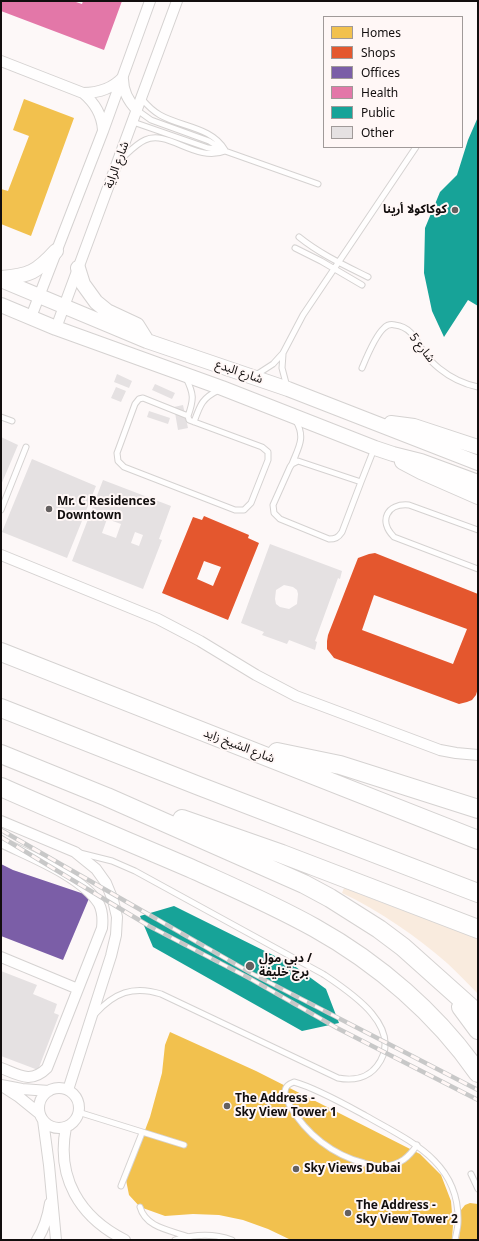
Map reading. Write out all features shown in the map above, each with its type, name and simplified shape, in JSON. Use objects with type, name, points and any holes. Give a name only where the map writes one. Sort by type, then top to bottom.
[{"type":"highway","name":"شارع الشيخ زايد","points":[[1,652],[478,840]]},
{"type":"highway","points":[[1,708],[478,893]]},
{"type":"highway","points":[[231,743],[340,765],[478,809]]},
{"type":"highway","points":[[1,754],[107,797],[304,884],[330,898],[379,929],[403,947],[478,1014]]},
{"type":"highway","points":[[1,788],[231,886],[316,928],[367,961],[414,1000],[456,1045],[478,1073]]},
{"type":"highway","points":[[107,797],[118,797],[136,802],[282,854],[478,929]]},
{"type":"highway","points":[[442,983],[478,1030]]},
{"type":"main road","points":[[1,279],[21,276],[37,270],[56,251]]},
{"type":"main road","points":[[78,268],[83,284],[96,302],[107,311],[137,325],[147,341]]},
{"type":"main road","name":"شارع البدع","points":[[1,279],[147,341],[288,389],[478,463]]},
{"type":"main road","name":"شارع البدع","points":[[1,305],[56,328],[222,388],[375,448],[421,461],[478,482]]},
{"type":"main road","points":[[378,424],[414,426],[478,447]]},
{"type":"main road","points":[[392,454],[421,472],[478,497]]},
{"type":"street","name":"شارع الراية","points":[[31,317],[103,131],[150,1]]},
{"type":"street","name":"شارع الراية","points":[[56,328],[177,1]]},
{"type":"street","points":[[1,61],[83,93],[98,110],[103,124],[103,131]]},
{"type":"street","points":[[83,93],[105,90],[123,77]]},
{"type":"street","points":[[123,77],[123,85],[127,99],[137,110]]},
{"type":"street","points":[[1,555],[158,619],[200,641],[256,675],[296,696],[440,750],[478,755]]},
{"type":"street","points":[[1,821],[75,852],[96,869],[106,883],[113,900],[117,917],[116,935],[111,956],[68,1090]]},
{"type":"street","points":[[1,842],[65,874],[84,888],[98,903],[102,911],[103,920],[102,928],[47,1068],[37,1076],[30,1078],[1,1068]]},
{"type":"street","points":[[1,957],[78,989]]},
{"type":"street","points":[[1,1086],[49,1091],[61,1088],[68,1090],[77,1099],[79,1106],[76,1118],[72,1124],[66,1127],[58,1128],[49,1126],[19,1097],[1,1086]]},
{"type":"street","points":[[49,1091],[43,1095],[39,1108],[52,1187],[56,1240]]},
{"type":"street","points":[[66,1127],[63,1160],[69,1182],[74,1193],[80,1203],[96,1219],[113,1233],[125,1240]]},
{"type":"street","points":[[37,1240],[48,1214],[52,1187]]},
{"type":"lane","points":[[142,98],[147,105],[160,115],[210,134],[222,144],[225,151]]},
{"type":"lane","points":[[137,110],[151,120],[209,141],[225,151]]},
{"type":"lane","points":[[133,122],[208,148],[225,151],[318,184]]},
{"type":"lane","points":[[118,162],[144,140],[151,139],[162,139],[207,154],[225,151]]},
{"type":"lane","points":[[253,377],[267,369],[283,353],[302,315],[415,148]]},
{"type":"lane","points":[[299,236],[318,251],[368,277]]},
{"type":"lane","points":[[295,248],[362,285]]},
{"type":"lane","name":"شارع 5","points":[[362,368],[380,332],[386,326],[393,324],[400,325],[416,338],[428,358],[440,370],[468,385],[478,387]]},
{"type":"lane","points":[[283,353],[282,368],[288,389]]},
{"type":"lane","points":[[184,374],[193,394],[192,404],[188,416]]},
{"type":"lane","points":[[194,422],[199,407],[204,399],[222,388]]},
{"type":"lane","points":[[143,398],[188,416],[189,420],[262,447],[268,452],[268,460],[251,503],[244,510],[235,510],[124,466],[118,461],[117,453],[135,404],[140,399],[143,398]]},
{"type":"lane","points":[[290,415],[297,422],[302,434],[292,464],[273,504],[274,513],[280,519],[329,539],[334,539],[342,532],[375,448]]},
{"type":"lane","points":[[1,417],[12,421]]},
{"type":"lane","points":[[1,510],[26,447]]},
{"type":"lane","points":[[292,464],[302,461],[361,482]]},
{"type":"lane","points":[[478,530],[409,505],[400,504],[392,507],[387,514],[386,522],[388,531],[394,537],[478,569]]},
{"type":"lane","points":[[75,852],[112,861],[129,868],[323,974],[350,993],[374,1015],[380,1023],[386,1042],[385,1052],[375,1069],[363,1077],[348,1080],[338,1078],[153,991],[136,990],[117,996],[100,1008],[90,1022]]},
{"type":"lane","points":[[418,1146],[409,1156],[398,1163],[384,1166],[371,1165],[355,1161],[327,1146],[303,1125],[286,1098],[284,1093],[286,1088],[289,1084],[294,1082],[300,1084],[360,1113],[418,1146],[432,1157],[444,1170],[452,1186],[457,1204],[458,1222],[455,1240]]},
{"type":"lane","points":[[78,1112],[184,1145]]},
{"type":"lane","points":[[121,1186],[142,1132]]},
{"type":"lane","points":[[471,1174],[478,1189]]},
{"type":"lane","points":[[140,1207],[142,1213],[150,1223],[188,1236]]},
{"type":"lane","points":[[175,1240],[188,1236],[202,1235],[216,1236],[232,1240]]},
{"type":"shaded area","points":[[344,888],[478,939],[478,994],[447,963],[423,943],[384,916],[342,893]]},
{"type":"building: Homes","points":[[24,99],[74,118],[31,236],[1,224],[1,189],[8,191],[29,136],[13,130]]},
{"type":"building: Homes","points":[[170,1032],[256,1071],[420,1154],[441,1175],[451,1201],[453,1225],[452,1240],[291,1240],[268,1229],[243,1220],[219,1215],[193,1214],[165,1216],[140,1207],[129,1195],[126,1180],[150,1117],[162,1073],[165,1045]]},
{"type":"building: Homes","points":[[470,1203],[478,1204],[478,1240],[459,1240],[461,1210],[465,1205]]},
{"type":"building: Shops","points":[[204,516],[249,535],[248,538],[259,543],[228,620],[162,593],[193,517],[202,520]],"holes":[[[204,561],[221,567],[213,586],[197,579]]]},
{"type":"building: Shops","points":[[375,553],[478,594],[478,688],[476,695],[472,700],[459,704],[334,658],[327,649],[328,635],[358,558]],"holes":[[[374,595],[467,629],[453,664],[362,630]]]},
{"type":"building: Shops","points":[[1,987],[48,1011],[31,1060],[1,1048]]},
{"type":"building: Offices","points":[[1,864],[13,870],[90,896],[63,960],[1,936]]},
{"type":"building: Health","points":[[1,1],[73,1],[82,4],[83,1],[122,1],[104,50],[1,11]]},
{"type":"building: Public","name":"كوكاكولا أرينا","points":[[478,117],[478,306],[468,300],[444,337],[432,311],[424,273],[425,228],[440,192],[457,175],[468,140]]},
{"type":"building: Public","name":"دبي مول / برج خليفة","points":[[174,906],[293,965],[326,989],[339,1023],[302,1031],[153,947],[140,916]]},
{"type":"building: Other","points":[[117,374],[132,381],[129,388],[114,382]]},
{"type":"building: Other","points":[[155,384],[175,393],[172,399],[152,390]]},
{"type":"building: Other","points":[[116,387],[126,391],[121,402],[111,398]]},
{"type":"building: Other","points":[[183,405],[188,428],[178,430],[174,407]]},
{"type":"building: Other","points":[[149,411],[170,418],[168,424],[147,417]]},
{"type":"building: Other","points":[[1,437],[18,445],[1,485]]},
{"type":"building: Other","name":"Mr. C Residences Downtown","points":[[32,459],[96,486],[67,558],[2,532]]},
{"type":"building: Other","points":[[103,480],[171,506],[159,539],[162,540],[143,589],[72,561]],"holes":[[[107,519],[121,524],[116,538],[102,533]],[[135,532],[143,535],[139,546],[131,543]]]},
{"type":"building: Other","points":[[270,544],[342,571],[340,579],[338,578],[315,641],[317,642],[315,650],[289,640],[287,644],[262,635],[264,632],[241,623]],"holes":[[[284,585],[293,587],[297,590],[298,594],[297,604],[289,609],[280,607],[276,604],[276,590]]]},
{"type":"building: Other","points":[[1,971],[37,985],[33,994],[57,1004],[54,1013],[59,1015],[38,1070],[1,1056]]},
{"type":"railway","points":[[1,830],[251,973],[478,1090]]},
{"type":"railway","points":[[1,837],[149,926],[249,978],[337,1028],[478,1100]]},
{"type":"place","name":"كوكاكولا أرينا","points":[[455,210]]},
{"type":"place","name":"Mr. C Residences Downtown","points":[[49,509]]},
{"type":"place","name":"دبي مول / برج خليفة","points":[[250,966]]},
{"type":"place","name":"The Address - Sky View Tower 1","points":[[227,1106]]},
{"type":"place","name":"Sky Views Dubai","points":[[296,1169]]},
{"type":"place","name":"The Address - Sky View Tower 2","points":[[348,1213]]}]
